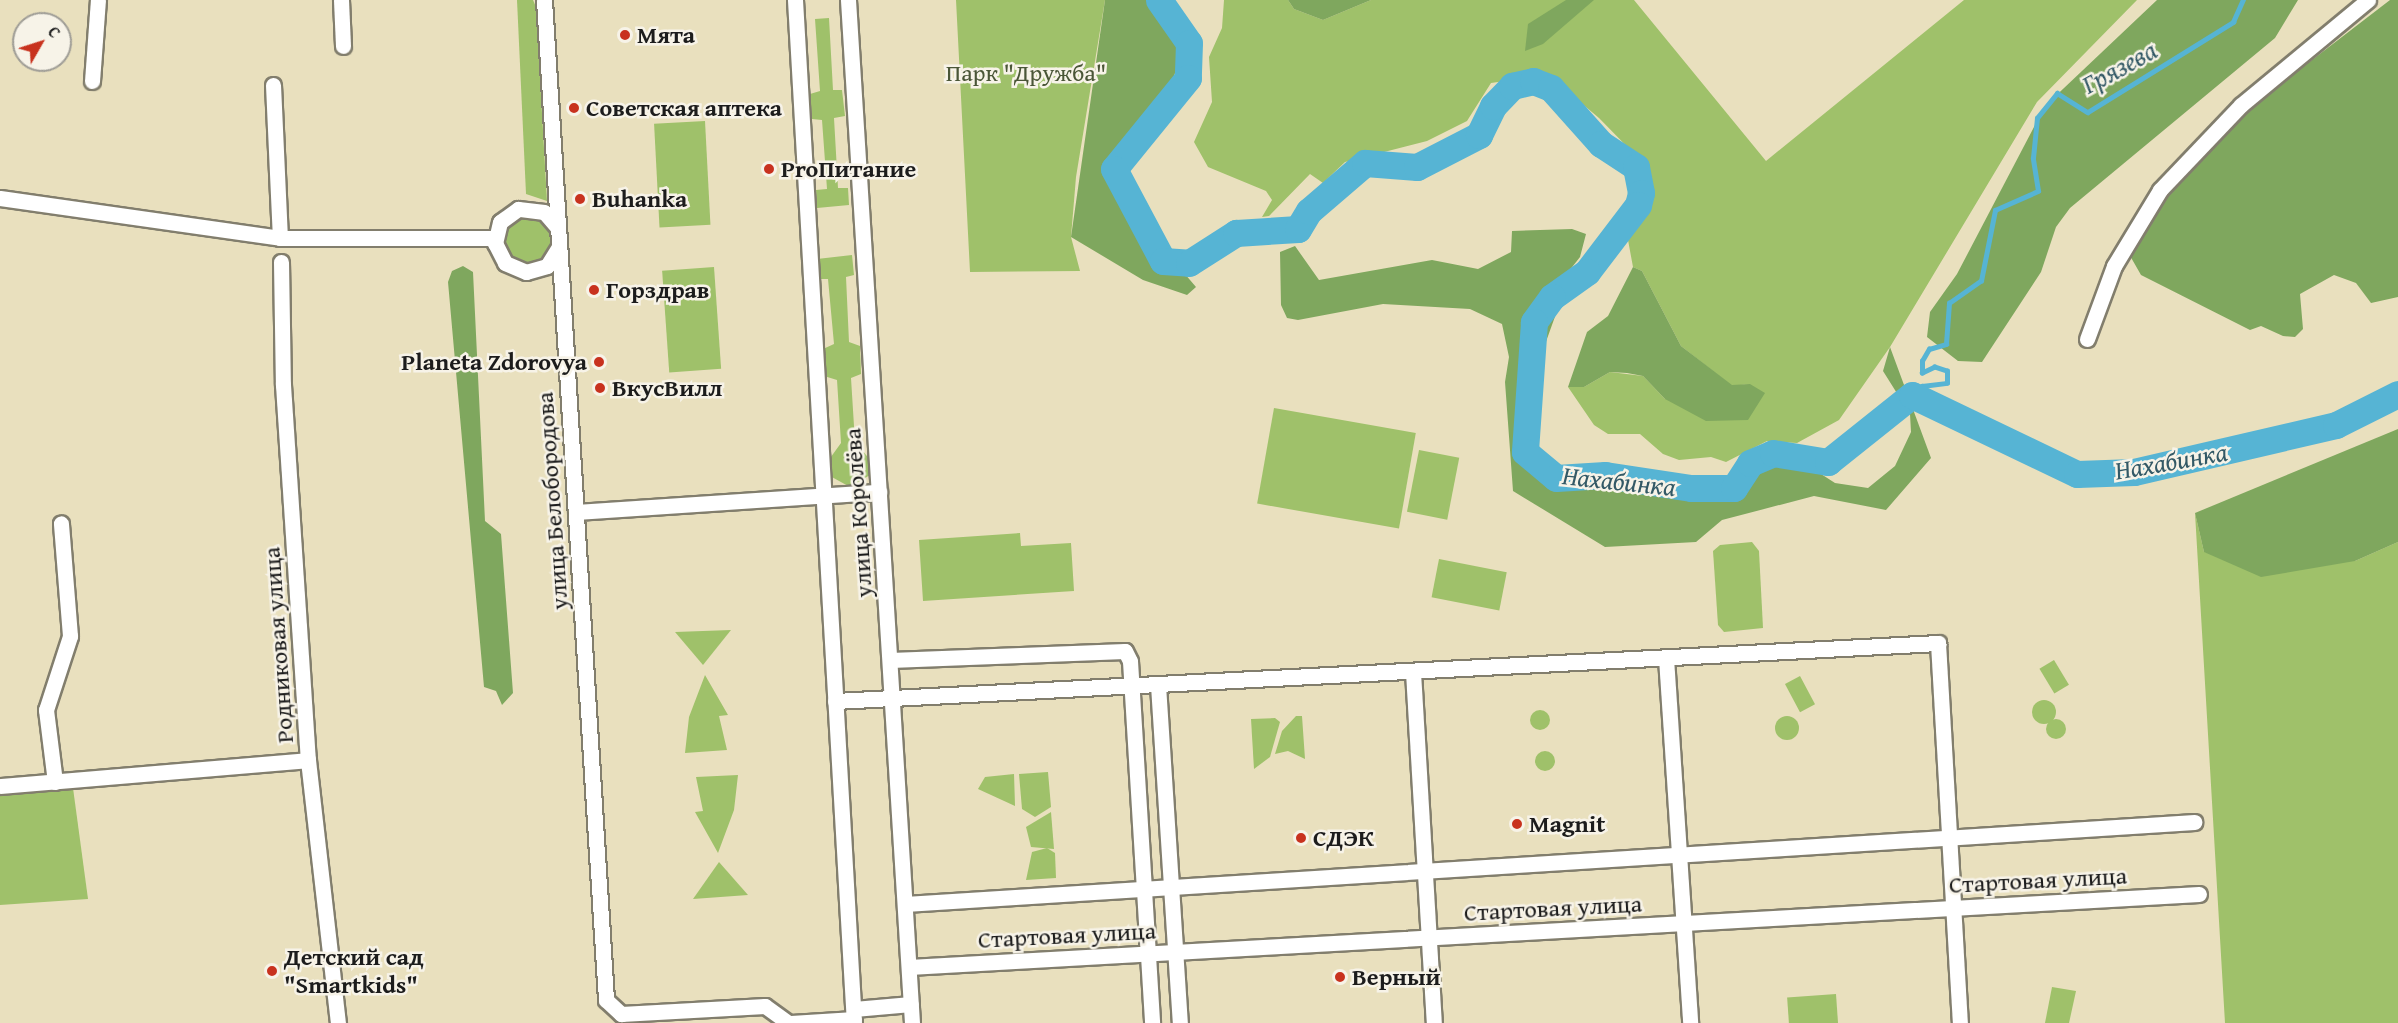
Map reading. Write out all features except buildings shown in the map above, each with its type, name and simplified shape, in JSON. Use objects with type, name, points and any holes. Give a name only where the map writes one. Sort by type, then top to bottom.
[{"type":"street","points":[[92,81],[98,0]]},
{"type":"street","points":[[341,0],[343,46]]},
{"type":"street","name":"улица Белобородова","points":[[543,0],[606,1000],[621,1014],[765,1006],[789,1023]]},
{"type":"street","name":"улица Королёва","points":[[795,0],[854,1017]]},
{"type":"street","name":"улица Королёва","points":[[848,0],[912,1023]]},
{"type":"street","points":[[2087,339],[2114,266],[2160,190],[2241,105],[2368,0]]},
{"type":"street","points":[[273,84],[280,238]]},
{"type":"street","points":[[0,198],[280,238],[495,238]]},
{"type":"street","points":[[558,228],[544,212],[524,207],[504,217],[495,238],[501,259],[520,272],[542,269],[559,247]]},
{"type":"street","name":"Родниковая улица","points":[[281,262],[283,385],[308,760],[338,1023]]},
{"type":"street","points":[[576,512],[879,492]]},
{"type":"street","points":[[55,782],[45,710],[70,636],[62,523]]},
{"type":"street","points":[[835,701],[1938,643],[1960,1023]]},
{"type":"street","points":[[890,660],[1114,649],[1125,651],[1130,661],[1152,1023]]},
{"type":"street","points":[[1666,658],[1690,1023]]},
{"type":"street","points":[[1413,672],[1434,1023]]},
{"type":"street","points":[[1158,685],[1180,1023]]},
{"type":"street","points":[[0,786],[308,760]]},
{"type":"street","name":"Стартовая улица","points":[[905,904],[2194,822]]},
{"type":"street","name":"Стартовая улица","points":[[909,967],[2199,894]]},
{"type":"street","points":[[789,1023],[854,1017],[911,1004]]},
{"type":"green space","points":[[517,0],[533,0],[536,7],[547,201],[526,194]]},
{"type":"green space","name":"Парк \"Дружба\"","points":[[956,0],[1105,0],[1076,177],[1071,237],[1080,271],[970,272]]},
{"type":"green space","points":[[1105,0],[1155,0],[1176,40],[1180,58],[1169,91],[1114,163],[1113,181],[1119,197],[1196,287],[1187,295],[1143,280],[1071,237]]},
{"type":"green space","points":[[1224,0],[1288,0],[1294,9],[1323,20],[1371,0],[1634,0],[1766,161],[1964,0],[2137,0],[2037,102],[1890,347],[1839,420],[1797,443],[1767,441],[1726,462],[1711,457],[1679,460],[1663,454],[1640,434],[1608,434],[1594,425],[1568,387],[1584,387],[1610,372],[1643,376],[1665,399],[1750,384],[1732,386],[1681,346],[1642,271],[1633,267],[1628,240],[1652,183],[1647,167],[1599,118],[1548,75],[1491,83],[1467,121],[1427,141],[1345,162],[1323,183],[1310,174],[1269,216],[1262,217],[1272,200],[1266,191],[1208,167],[1194,142],[1212,102],[1209,57],[1222,28]]},
{"type":"green space","points":[[1288,0],[1371,0],[1323,20],[1294,9]]},
{"type":"green space","points":[[1566,0],[1594,0],[1543,44],[1525,51],[1528,24]]},
{"type":"green space","points":[[2157,0],[2298,0],[2275,38],[2070,208],[2056,227],[2041,272],[1982,362],[1958,361],[1927,337],[1930,312],[1957,274],[2045,106]]},
{"type":"green space","points":[[2390,0],[2398,0],[2398,297],[2371,303],[2356,283],[2334,275],[2300,294],[2303,329],[2295,337],[2283,336],[2261,326],[2250,330],[2141,275],[2129,254],[2132,244],[2177,181],[2252,106]]},
{"type":"green space","points":[[829,18],[833,90],[842,90],[845,116],[834,118],[838,188],[848,188],[849,205],[817,208],[816,190],[827,189],[822,120],[812,119],[810,94],[820,91],[815,19]]},
{"type":"green space","points":[[705,121],[710,225],[660,228],[654,124]]},
{"type":"green space","points":[[528,216],[545,223],[552,240],[545,257],[528,264],[511,257],[504,240],[511,223]]},
{"type":"green space","points":[[1572,229],[1586,234],[1580,257],[1562,280],[1543,292],[1557,311],[1529,389],[1528,440],[1542,471],[1594,484],[1644,475],[1728,494],[1773,464],[1790,462],[1807,465],[1835,483],[1868,488],[1895,466],[1911,432],[1910,414],[1883,371],[1890,347],[1931,458],[1886,510],[1814,496],[1722,520],[1696,542],[1605,547],[1513,491],[1505,382],[1509,357],[1502,324],[1470,309],[1383,304],[1298,320],[1287,318],[1281,305],[1280,252],[1295,246],[1319,280],[1432,260],[1478,269],[1511,252],[1512,231]]},
{"type":"green space","points":[[852,255],[854,275],[846,277],[849,342],[860,346],[861,374],[851,378],[855,442],[872,462],[870,475],[850,487],[830,476],[828,461],[841,443],[837,380],[824,376],[823,349],[834,344],[828,279],[819,279],[817,259]]},
{"type":"green space","points":[[463,266],[473,272],[485,521],[501,534],[513,693],[502,705],[496,691],[484,687],[448,282],[452,271]]},
{"type":"green space","points":[[714,267],[721,369],[669,372],[662,271]]},
{"type":"green space","points":[[1633,267],[1642,271],[1681,346],[1732,385],[1750,384],[1765,393],[1748,420],[1706,421],[1665,399],[1643,376],[1627,373],[1610,372],[1584,387],[1568,387],[1587,332],[1608,316]]},
{"type":"green space","points":[[1274,408],[1416,433],[1399,529],[1257,504]]},
{"type":"green space","points":[[2398,429],[2398,542],[2355,561],[2261,577],[2204,552],[2195,513]]},
{"type":"green space","points":[[1419,450],[1459,458],[1447,520],[1407,512]]},
{"type":"green space","points":[[2195,513],[2204,552],[2355,561],[2398,542],[2398,1023],[2225,1023]]},
{"type":"green space","points":[[1020,533],[1021,546],[1071,543],[1074,591],[923,601],[919,540]]},
{"type":"green space","points":[[1752,542],[1759,551],[1763,628],[1724,632],[1718,625],[1713,551],[1720,545]]},
{"type":"green space","points":[[1439,559],[1507,572],[1499,610],[1432,597]]},
{"type":"green space","points":[[731,630],[703,665],[675,632]]},
{"type":"green space","points":[[2054,660],[2069,685],[2054,694],[2039,669]]},
{"type":"green space","points":[[705,675],[728,715],[719,716],[727,750],[685,753],[689,717]]},
{"type":"green space","points":[[1800,676],[1815,704],[1800,712],[1785,684]]},
{"type":"green space","points":[[2044,700],[2049,701],[2055,707],[2055,717],[2049,723],[2044,724],[2039,723],[2033,717],[2032,712],[2033,707],[2039,701]]},
{"type":"green space","points":[[1540,710],[1547,713],[1550,720],[1547,727],[1540,730],[1533,727],[1530,720],[1533,713]]},
{"type":"green space","points":[[1296,716],[1302,716],[1305,759],[1288,751],[1275,754],[1282,731]]},
{"type":"green space","points":[[1787,716],[1795,720],[1799,728],[1795,736],[1787,740],[1779,736],[1775,728],[1779,720]]},
{"type":"green space","points":[[1275,718],[1280,722],[1270,757],[1254,769],[1251,719]]},
{"type":"green space","points":[[2052,719],[2060,719],[2066,725],[2066,733],[2060,739],[2052,739],[2046,733],[2046,725]]},
{"type":"green space","points":[[1545,751],[1552,754],[1555,761],[1552,768],[1545,771],[1538,768],[1535,761],[1538,754]]},
{"type":"green space","points":[[1048,772],[1051,807],[1035,817],[1022,809],[1019,774]]},
{"type":"green space","points":[[1014,774],[1015,806],[978,789],[985,777]]},
{"type":"green space","points":[[738,775],[734,810],[718,853],[695,812],[703,811],[696,777]]},
{"type":"green space","points":[[73,788],[88,899],[0,905],[0,794]]},
{"type":"green space","points":[[1051,812],[1054,849],[1031,847],[1026,827]]},
{"type":"green space","points":[[1047,848],[1055,853],[1056,878],[1026,880],[1032,852]]},
{"type":"green space","points":[[719,862],[748,895],[693,899]]},
{"type":"green space","points":[[2052,987],[2076,991],[2069,1023],[2045,1023]]},
{"type":"green space","points":[[1836,994],[1838,1023],[1789,1023],[1787,997]]},
{"type":"waterway","name":"Нахабинка","points":[[1159,0],[1189,43],[1188,78],[1114,169],[1163,261],[1189,263],[1236,233],[1298,229],[1309,211],[1365,163],[1417,167],[1479,135],[1493,106],[1512,86],[1533,81],[1551,88],[1601,144],[1636,167],[1641,193],[1638,205],[1587,272],[1552,297],[1534,322],[1525,452],[1556,478],[1605,475],[1691,488],[1734,488],[1750,463],[1773,453],[1828,462],[1912,395],[2077,474],[2134,472],[2336,425],[2398,394]]},
{"type":"waterway","name":"Грязева","points":[[1920,397],[1922,386],[1947,383],[1947,371],[1935,367],[1922,373],[1922,361],[1929,349],[1946,344],[1949,303],[1981,281],[1995,210],[2038,191],[2033,158],[2037,118],[2057,93],[2088,112],[2233,22],[2243,0]]},
{"type":"place","name":"Мята","points":[[625,35]]},
{"type":"place","name":"Советская аптека","points":[[574,108]]},
{"type":"place","name":"ProПитание","points":[[769,169]]},
{"type":"place","name":"Buhanka","points":[[580,199]]},
{"type":"place","name":"Горздрав","points":[[594,290]]},
{"type":"place","name":"Planeta Zdorovya","points":[[599,362]]},
{"type":"place","name":"ВкусВилл","points":[[600,388]]},
{"type":"place","name":"Magnit","points":[[1517,824]]},
{"type":"place","name":"СДЭК","points":[[1301,838]]},
{"type":"place","name":"Детский сад \"Smartkids\"","points":[[272,971]]},
{"type":"place","name":"Верный","points":[[1340,977]]}]
